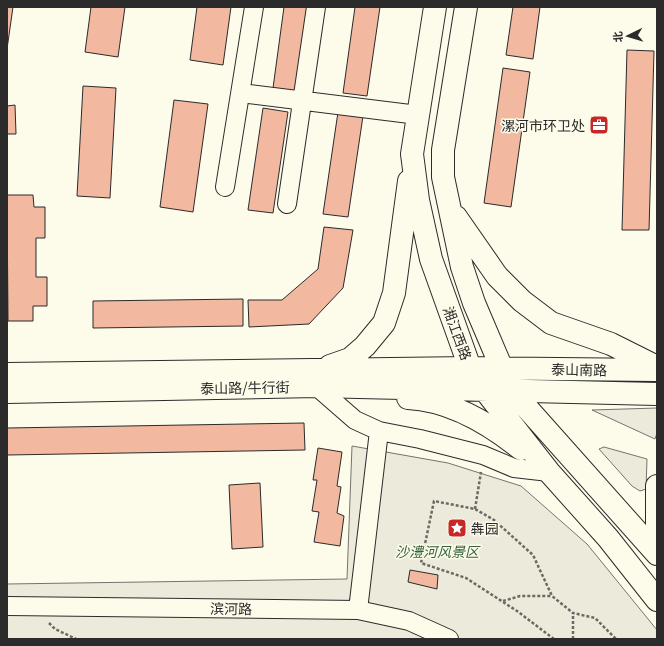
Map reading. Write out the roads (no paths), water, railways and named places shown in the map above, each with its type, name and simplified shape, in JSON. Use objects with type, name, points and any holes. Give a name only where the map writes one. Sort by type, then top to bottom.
[{"type":"main road","name":"湘江西路","points":[[436,7],[412,154],[418,200],[431,259],[470,368],[484,389],[549,472],[608,538],[657,600]]},
{"type":"main road","name":"湘江西路","points":[[466,7],[443,150],[442,177],[462,267],[474,303],[511,390],[657,554]]},
{"type":"main road","points":[[317,378],[350,360],[365,346],[384,323],[394,293],[412,154]]},
{"type":"main road","points":[[448,206],[497,276],[522,301],[551,323],[611,344],[657,367]]},
{"type":"main road","name":"泰山南路","points":[[470,368],[657,370]]},
{"type":"main road","name":"泰山路/牛行街","points":[[7,392],[317,378],[470,368]]},
{"type":"main road","name":"泰山路/牛行街","points":[[7,374],[317,378],[484,389]]},
{"type":"main road","points":[[317,378],[351,395],[422,399],[457,411],[498,431],[549,472]]},
{"type":"main road","name":"泰山南路","points":[[484,389],[657,394]]},
{"type":"main road","points":[[657,486],[657,554]]},
{"type":"street","points":[[225,187],[254,7]]},
{"type":"street","points":[[287,204],[301,100],[316,7]]},
{"type":"street","points":[[241,93],[418,115]]},
{"type":"street","points":[[317,378],[355,420],[379,431],[420,439],[483,455],[514,468],[549,472]]},
{"type":"street","points":[[358,610],[379,431]]},
{"type":"street","name":"滨河路","points":[[7,606],[358,610],[409,621],[449,639]]},
{"type":"place","name":"漯河市环卫处","points":[[599,125]]},
{"type":"place","name":"犇园","points":[[457,528]]},
{"type":"park label","name":"沙澧河风景区","points":[[437,551]]}]
